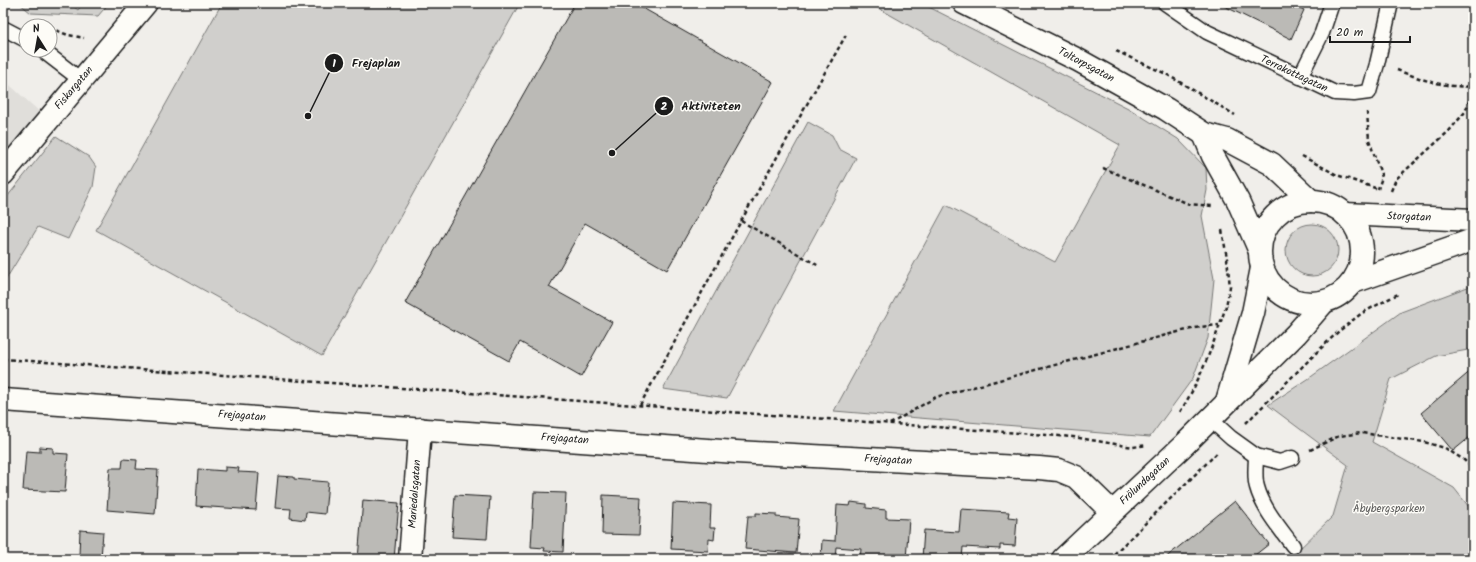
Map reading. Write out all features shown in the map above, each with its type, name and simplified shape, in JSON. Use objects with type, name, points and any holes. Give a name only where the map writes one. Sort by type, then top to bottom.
[{"type":"street","name":"Fiskargatan","points":[[3,174],[146,3]]},
{"type":"street","name":"Toltorpsgatan","points":[[964,3],[1085,64],[1166,109],[1204,134],[1227,140],[1272,164],[1311,201]]},
{"type":"street","points":[[1204,134],[1212,156],[1238,201],[1271,285],[1278,292],[1295,301],[1314,304],[1323,303],[1340,295],[1353,282],[1361,265],[1362,246],[1357,228],[1345,214],[1329,204],[1320,201],[1311,201],[1292,204],[1275,215],[1264,231],[1261,259]]},
{"type":"street","name":"Storgatan","points":[[1345,214],[1473,220]]},
{"type":"street","points":[[1353,282],[1473,240]]},
{"type":"street","name":"Frölundagatan","points":[[1226,403],[1253,313],[1261,259]]},
{"type":"street","name":"Frölundagatan","points":[[1063,559],[1210,419],[1296,334],[1323,303]]},
{"type":"street","name":"Frejagatan","points":[[3,400],[736,452],[1052,469],[1076,477],[1112,512]]},
{"type":"street","name":"Mariedalsgatan","points":[[410,559],[420,429]]},
{"type":"lane","name":"Terrakottagatan","points":[[1165,3],[1207,32],[1335,93],[1354,94],[1369,92]]},
{"type":"lane","points":[[1300,76],[1322,33],[1332,3]]},
{"type":"lane","points":[[1369,92],[1391,3]]},
{"type":"lane","points":[[3,28],[18,36]]},
{"type":"lane","points":[[52,58],[81,80]]},
{"type":"lane","points":[[1210,419],[1231,438],[1256,456],[1280,462],[1292,458]]},
{"type":"lane","points":[[1256,456],[1255,470],[1257,487],[1267,509],[1293,546]]},
{"type":"path","points":[[58,31],[68,35],[113,42]]},
{"type":"path","points":[[640,405],[741,221],[846,35]]},
{"type":"path","points":[[1111,48],[1166,74],[1241,119]]},
{"type":"path","points":[[1377,64],[1418,78],[1448,85],[1472,87],[1470,99],[1465,112],[1450,131],[1396,179],[1390,193]]},
{"type":"path","points":[[1369,92],[1367,112],[1369,140],[1382,177],[1378,190]]},
{"type":"path","points":[[1297,154],[1337,175],[1378,190],[1395,194]]},
{"type":"path","points":[[1103,168],[1189,204],[1216,206]]},
{"type":"path","points":[[741,221],[819,266]]},
{"type":"path","points":[[1109,559],[1339,331],[1362,313],[1399,294]]},
{"type":"path","points":[[1177,416],[1189,397],[1201,372],[1226,306]]},
{"type":"path","points":[[889,424],[936,397],[1174,332],[1200,327],[1219,326]]},
{"type":"path","points":[[3,359],[1074,437],[1133,447],[1147,445],[1152,442]]},
{"type":"path","points":[[1292,458],[1338,436],[1362,433],[1424,442],[1445,448],[1464,460],[1473,470]]},
{"type":"shaded area","points":[[3,79],[41,113],[3,158]]},
{"type":"green space","points":[[19,3],[69,3],[78,10],[83,3],[109,3],[98,16],[31,13]]},
{"type":"green space","points":[[222,3],[520,3],[322,356],[96,230]]},
{"type":"green space","points":[[871,3],[921,3],[1128,108],[1178,139],[1206,168],[1207,190],[1202,216],[1214,279],[1208,338],[1193,378],[1150,437],[834,411],[946,205],[1055,262],[1120,145]]},
{"type":"green space","points":[[808,122],[832,135],[839,149],[856,158],[727,398],[663,389]]},
{"type":"green space","points":[[56,136],[89,157],[96,167],[93,187],[68,239],[38,227],[3,284],[3,202]]},
{"type":"green space","points":[[1307,224],[1317,224],[1331,231],[1338,245],[1338,255],[1331,269],[1317,276],[1307,276],[1297,272],[1290,265],[1286,255],[1286,245],[1290,235],[1297,228]]},
{"type":"green space","name":"Åbybergsparken","points":[[1473,285],[1473,349],[1436,356],[1391,379],[1372,442],[1454,488],[1473,512],[1473,559],[1289,559],[1333,516],[1348,465],[1268,405],[1308,379],[1401,312]]},
{"type":"building","points":[[575,3],[634,3],[773,82],[667,270],[585,223],[549,287],[612,322],[581,377],[520,342],[509,361],[405,303]]},
{"type":"building","points":[[1218,3],[1298,3],[1298,7],[1304,10],[1291,39]]},
{"type":"building","points":[[1473,369],[1473,441],[1470,437],[1453,451],[1421,413]]},
{"type":"building","points":[[40,447],[53,448],[53,453],[68,454],[65,492],[23,490],[26,451],[40,452]]},
{"type":"building","points":[[123,459],[137,460],[136,469],[158,470],[155,514],[107,510],[110,468],[122,468]]},
{"type":"building","points":[[225,467],[239,468],[238,472],[259,473],[256,510],[196,506],[198,469],[225,471]]},
{"type":"building","points":[[278,476],[328,482],[325,514],[306,512],[305,520],[290,518],[291,509],[275,508]]},
{"type":"building","points":[[534,492],[566,493],[563,552],[544,551],[545,548],[531,547]]},
{"type":"building","points":[[455,495],[490,497],[487,539],[452,537]]},
{"type":"building","points":[[603,495],[641,497],[639,535],[602,534]]},
{"type":"building","points":[[363,500],[399,503],[394,559],[358,559]]},
{"type":"building","points":[[1235,501],[1269,544],[1250,559],[1164,559]]},
{"type":"building","points":[[851,502],[866,504],[866,508],[886,510],[886,518],[909,519],[906,559],[860,559],[861,549],[836,547],[835,558],[821,558],[822,540],[835,541],[837,505],[850,506]]},
{"type":"building","points":[[673,503],[711,505],[710,528],[715,528],[714,540],[709,539],[708,551],[671,549]]},
{"type":"building","points":[[961,509],[1009,512],[1008,517],[1017,518],[1015,546],[1000,545],[1000,549],[963,547],[962,559],[922,559],[924,530],[959,532]]},
{"type":"building","points":[[756,513],[776,514],[776,517],[799,519],[796,553],[745,549],[748,516],[756,516]]},
{"type":"building","points":[[80,530],[103,532],[101,558],[79,556]]},
{"type":"place","name":"Frejaplan","points":[[308,116]]},
{"type":"place","name":"Aktiviteten","points":[[612,153]]}]
